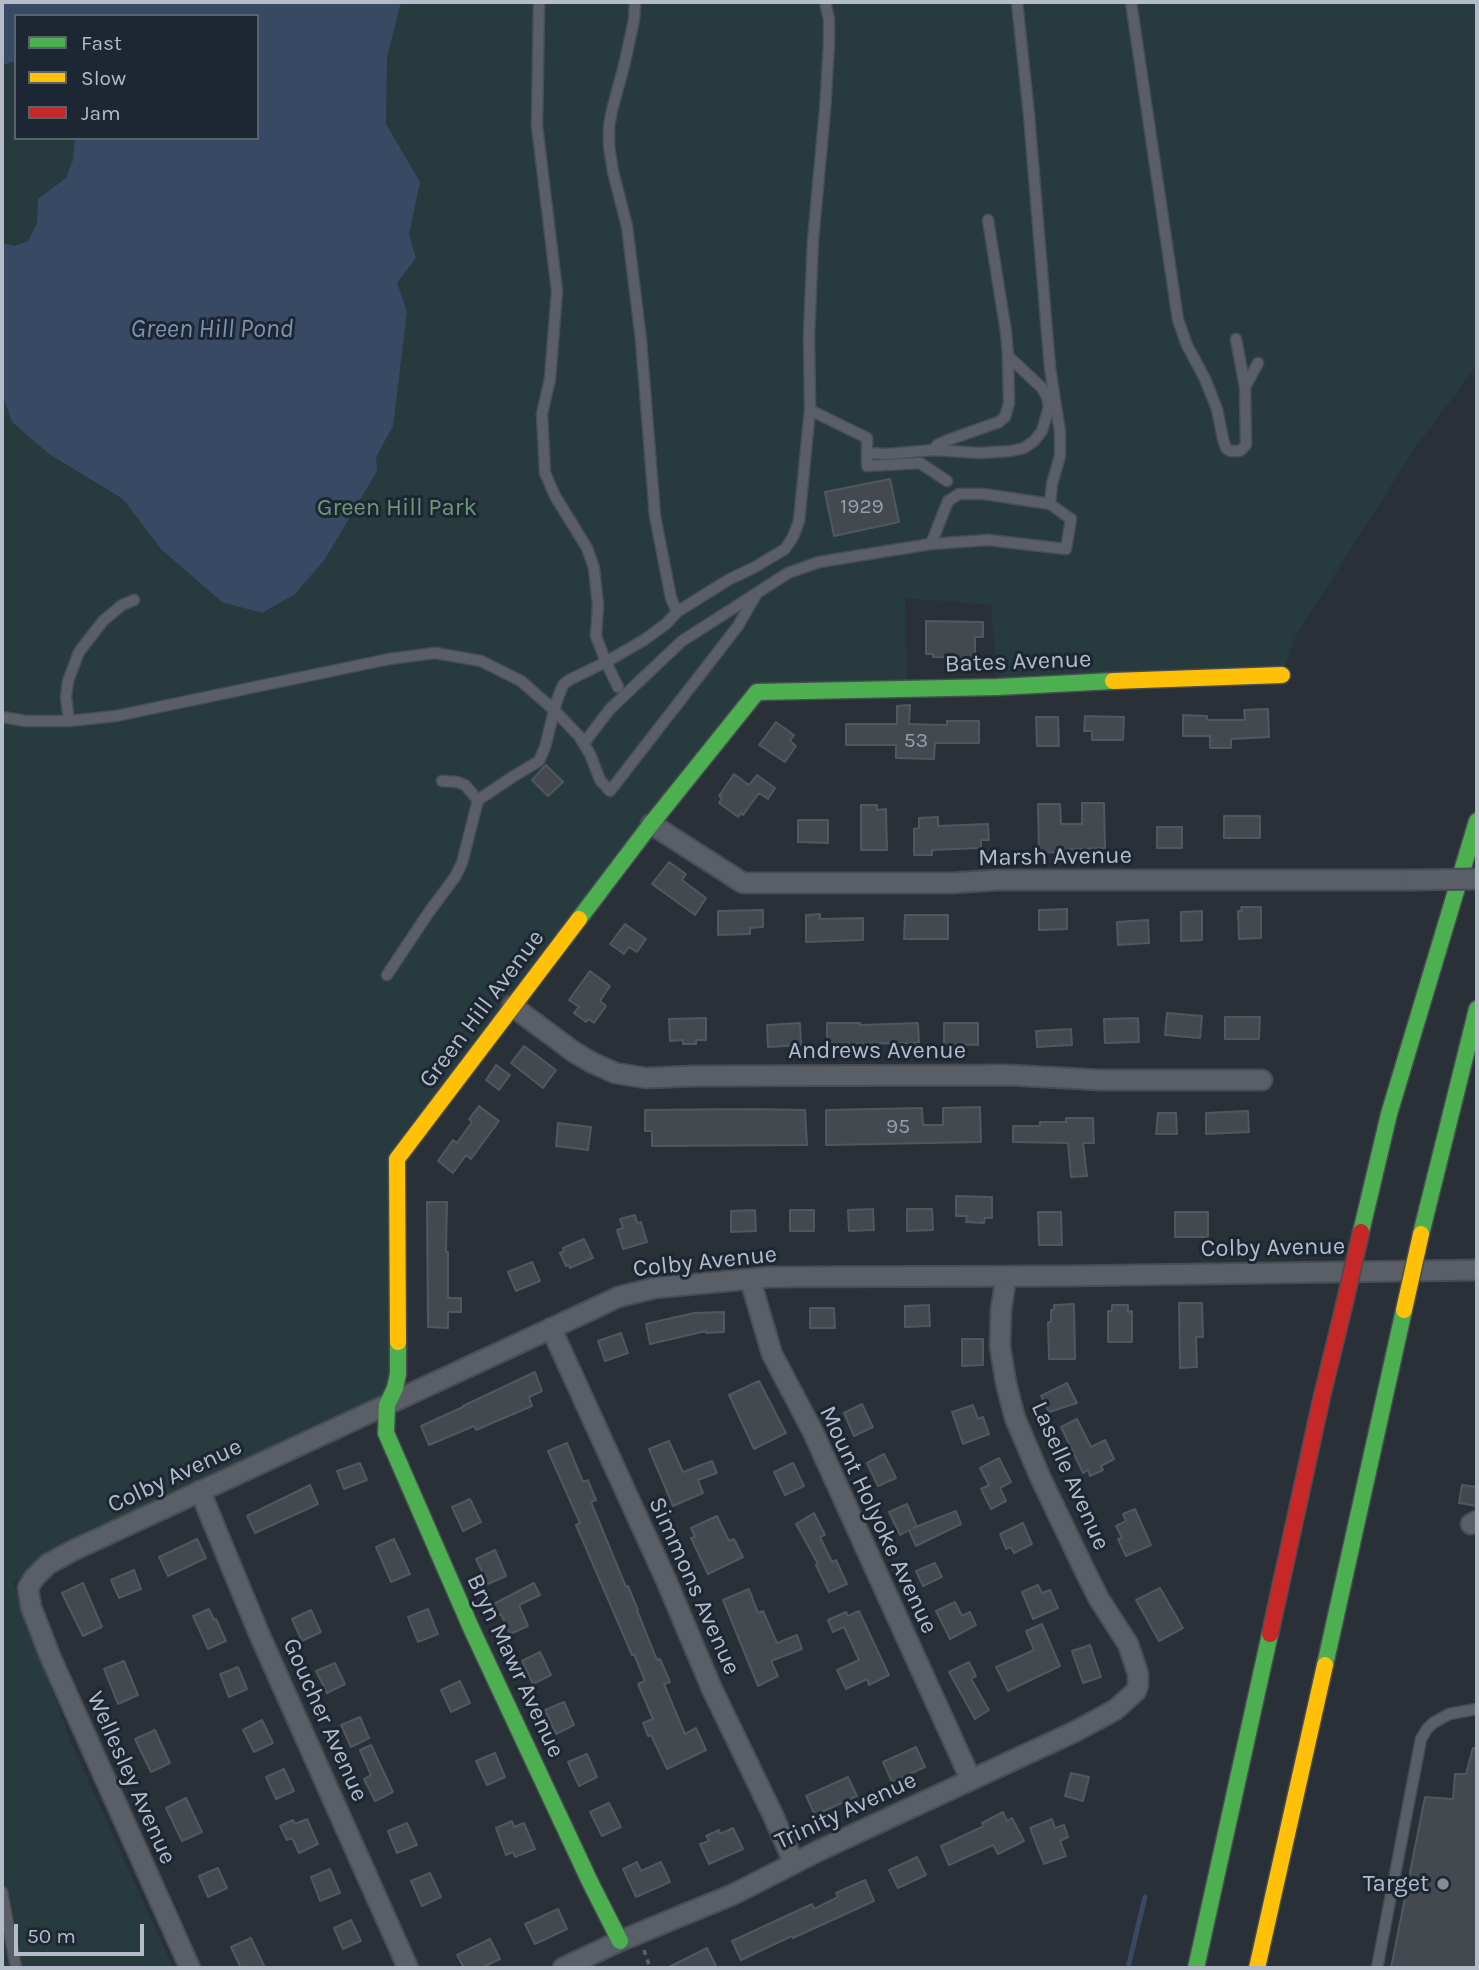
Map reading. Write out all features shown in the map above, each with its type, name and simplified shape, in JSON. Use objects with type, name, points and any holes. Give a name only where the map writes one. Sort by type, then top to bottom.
[{"type":"main road","name":"Bates Avenue","points":[[757,692],[997,687],[1282,675]]},
{"type":"main road","name":"Green Hill Avenue","points":[[387,1405],[398,1374],[397,1159],[651,824],[757,692]]},
{"type":"main road","points":[[1196,1968],[1389,1114],[1477,821]]},
{"type":"main road","points":[[1257,1968],[1421,1234],[1477,1010]]},
{"type":"main road","name":"Bryn Mawr Avenue","points":[[387,1405],[386,1433],[396,1459],[472,1630],[620,1941]]},
{"type":"street","name":"Marsh Avenue","points":[[651,824],[743,883],[1477,879]]},
{"type":"street","name":"Andrews Avenue","points":[[512,1006],[591,1062],[615,1073],[646,1079],[695,1076],[1008,1075],[1101,1080],[1262,1080]]},
{"type":"street","name":"Colby Avenue","points":[[32,1607],[28,1588],[37,1574],[48,1564],[74,1550],[618,1297],[655,1288],[782,1277],[1006,1277],[1477,1270]]},
{"type":"street","name":"Laselle Avenue","points":[[1006,1277],[1000,1310],[1000,1346],[1015,1418],[1086,1573],[1128,1644],[1137,1668],[1139,1683]]},
{"type":"street","name":"Mount Holyoke Avenue","points":[[750,1279],[772,1354],[834,1476],[971,1780]]},
{"type":"street","name":"Simmons Avenue","points":[[551,1328],[666,1580],[712,1689],[794,1863]]},
{"type":"street","name":"Goucher Avenue","points":[[200,1491],[260,1636],[408,1968]]},
{"type":"street","name":"Wellesley Avenue","points":[[32,1607],[50,1656],[190,1968]]},
{"type":"street","name":"Trinity Avenue","points":[[563,1968],[620,1941],[734,1894],[794,1863],[1074,1732],[1115,1710],[1131,1697],[1139,1683]]},
{"type":"lane","points":[[539,2],[537,126],[557,291],[550,379],[542,414],[545,473],[555,496],[587,548],[594,568],[598,606],[596,636],[618,687]]},
{"type":"lane","points":[[635,2],[634,20],[612,110],[609,146],[629,239],[641,340],[656,516],[671,597],[677,612]]},
{"type":"lane","points":[[387,975],[455,877],[462,863],[478,800],[539,761],[563,685],[644,640],[677,612],[785,549],[793,537],[799,521],[810,410],[809,335],[813,240],[829,45],[829,19],[825,2]]},
{"type":"lane","points":[[1017,2],[1050,368],[1060,432],[1059,456],[1050,504]]},
{"type":"lane","points":[[1131,2],[1178,320],[1186,345],[1205,379],[1217,409],[1226,448],[1235,452],[1246,445],[1245,387],[1236,340]]},
{"type":"lane","points":[[934,450],[937,445],[948,440],[999,422],[1005,417],[1009,403],[1006,332],[988,220]]},
{"type":"lane","points":[[867,453],[934,450],[979,453],[1024,448],[1042,431],[1049,407],[1042,388],[1008,356]]},
{"type":"lane","points":[[1245,387],[1258,363]]},
{"type":"lane","points":[[810,410],[867,438],[867,466],[920,463],[947,481]]},
{"type":"lane","points":[[584,743],[610,709],[682,641],[788,573],[819,562],[931,544],[988,540],[1066,549],[1071,519],[1050,504],[984,494],[959,494],[948,501],[931,544]]},
{"type":"lane","points":[[2,717],[26,721],[69,721],[116,716],[389,659],[435,653],[481,661],[521,681],[579,736],[590,754],[600,780],[610,791],[738,626],[757,593]]},
{"type":"lane","points":[[69,721],[66,698],[68,681],[79,652],[103,621],[121,605],[134,600]]},
{"type":"lane","points":[[442,781],[465,785],[478,800]]},
{"type":"lane","points":[[1377,1968],[1421,1739],[1433,1723],[1449,1713],[1477,1709]]},
{"type":"lane","points":[[2,1892],[16,1968]]},
{"type":"green space","name":"Green Hill Park","points":[[2,2],[1477,2],[1477,365],[1417,445],[1295,637],[1282,675],[997,687],[991,605],[905,598],[907,688],[757,692],[397,1159],[387,1405],[74,1550],[13,1582],[71,1743],[173,1968],[2,1968]]},
{"type":"water","name":"Green Hill Pond","points":[[2,2],[401,2],[387,57],[386,124],[420,182],[409,235],[416,258],[397,283],[407,312],[393,426],[376,457],[377,471],[325,559],[295,594],[262,613],[222,602],[161,549],[123,499],[49,454],[12,422],[2,394],[2,243],[14,246],[28,241],[37,223],[38,199],[66,178],[73,160],[75,140],[259,140],[259,14],[14,14],[14,62],[2,65]]},
{"type":"building","points":[[890,479],[899,522],[834,536],[825,492]]},
{"type":"building","points":[[926,621],[983,622],[983,637],[975,637],[975,658],[933,657],[933,654],[926,654]]},
{"type":"building","points":[[910,705],[909,724],[947,725],[947,721],[979,721],[979,743],[935,743],[934,759],[896,758],[896,745],[846,745],[846,724],[897,724],[897,706]]},
{"type":"building","points":[[1268,709],[1269,737],[1231,739],[1231,748],[1210,748],[1210,736],[1183,736],[1183,715],[1207,716],[1207,720],[1245,720],[1244,710]]},
{"type":"building","points":[[1085,716],[1124,717],[1123,740],[1092,740],[1092,731],[1084,731]]},
{"type":"building","points":[[1036,717],[1058,717],[1059,746],[1037,746]]},
{"type":"building","points":[[776,722],[794,735],[790,741],[796,746],[785,762],[759,745]]},
{"type":"building","points":[[546,765],[563,782],[548,796],[532,780]]},
{"type":"building","points":[[734,774],[749,785],[757,775],[775,788],[768,799],[759,793],[743,815],[741,813],[738,817],[719,803],[722,798],[719,796]]},
{"type":"building","points":[[1082,803],[1104,803],[1105,848],[1039,853],[1038,804],[1060,804],[1061,824],[1082,824]]},
{"type":"building","points":[[861,805],[877,805],[877,810],[886,809],[887,850],[861,850]]},
{"type":"building","points":[[1224,816],[1260,816],[1260,838],[1224,838]]},
{"type":"building","points":[[938,817],[938,826],[988,824],[989,840],[981,840],[981,848],[932,850],[932,855],[914,855],[914,829],[919,828],[919,818]]},
{"type":"building","points":[[798,820],[828,820],[828,843],[798,842]]},
{"type":"building","points":[[1157,827],[1182,827],[1182,848],[1157,848]]},
{"type":"building","points":[[669,862],[686,874],[682,880],[706,898],[695,915],[652,884]]},
{"type":"building","points":[[1241,907],[1261,907],[1261,938],[1239,939],[1238,911],[1242,911]]},
{"type":"building","points":[[1067,909],[1067,929],[1039,930],[1039,910]]},
{"type":"building","points":[[763,910],[763,927],[750,928],[750,934],[718,935],[718,911]]},
{"type":"building","points":[[1202,911],[1202,940],[1181,941],[1181,912]]},
{"type":"building","points":[[820,914],[820,919],[863,918],[863,940],[806,942],[806,915]]},
{"type":"building","points":[[905,915],[948,915],[948,939],[904,939]]},
{"type":"building","points":[[1148,920],[1149,943],[1118,945],[1117,922]]},
{"type":"building","points":[[625,924],[646,939],[637,952],[629,947],[624,954],[610,944]]},
{"type":"building","points":[[590,971],[610,986],[600,1001],[606,1006],[594,1023],[588,1019],[586,1022],[574,1013],[579,1007],[569,1000]]},
{"type":"building","points":[[1167,1013],[1202,1016],[1200,1038],[1165,1035]]},
{"type":"building","points":[[1225,1017],[1260,1017],[1259,1039],[1225,1039]]},
{"type":"building","points":[[706,1018],[706,1040],[696,1040],[696,1044],[683,1044],[683,1040],[670,1041],[669,1019]]},
{"type":"building","points":[[1138,1018],[1139,1042],[1105,1043],[1104,1019]]},
{"type":"building","points":[[800,1023],[801,1045],[768,1047],[767,1025]]},
{"type":"building","points":[[827,1023],[918,1023],[919,1043],[827,1044]]},
{"type":"building","points":[[944,1023],[978,1023],[978,1045],[944,1044]]},
{"type":"building","points":[[1071,1029],[1072,1045],[1037,1047],[1036,1031]]},
{"type":"building","points":[[524,1046],[556,1070],[543,1088],[511,1063]]},
{"type":"building","points":[[496,1065],[510,1075],[499,1090],[486,1080]]},
{"type":"building","points":[[479,1106],[499,1121],[471,1159],[466,1155],[453,1173],[438,1161],[453,1140],[457,1143],[472,1122],[469,1119]]},
{"type":"building","points":[[980,1107],[981,1142],[826,1145],[826,1110],[922,1108],[923,1125],[943,1125],[943,1108]]},
{"type":"building","points":[[645,1110],[805,1110],[807,1145],[652,1146],[652,1131],[645,1131]]},
{"type":"building","points":[[1248,1111],[1249,1132],[1206,1134],[1206,1113]]},
{"type":"building","points":[[1158,1113],[1176,1113],[1177,1134],[1156,1134]]},
{"type":"building","points":[[1066,1118],[1093,1118],[1094,1143],[1083,1143],[1087,1176],[1071,1177],[1068,1143],[1013,1142],[1013,1126],[1040,1126],[1040,1122],[1066,1122]]},
{"type":"building","points":[[558,1123],[591,1127],[588,1150],[556,1146]]},
{"type":"building","points":[[956,1196],[992,1197],[992,1218],[985,1218],[984,1223],[966,1222],[967,1216],[956,1216]]},
{"type":"building","points":[[427,1202],[447,1202],[448,1298],[461,1298],[461,1312],[448,1312],[448,1328],[428,1327]]},
{"type":"building","points":[[873,1209],[874,1230],[849,1231],[848,1210]]},
{"type":"building","points":[[907,1209],[932,1209],[933,1230],[907,1231]]},
{"type":"building","points":[[755,1210],[756,1231],[731,1232],[731,1211]]},
{"type":"building","points":[[790,1210],[814,1210],[814,1231],[790,1231]]},
{"type":"building","points":[[1038,1212],[1061,1212],[1062,1245],[1039,1245]]},
{"type":"building","points":[[1175,1212],[1208,1212],[1208,1237],[1175,1237]]},
{"type":"building","points":[[635,1215],[637,1223],[641,1222],[647,1242],[623,1249],[617,1230],[623,1228],[620,1219]]},
{"type":"building","points":[[584,1239],[593,1258],[570,1268],[569,1265],[566,1266],[560,1253],[564,1251],[563,1248]]},
{"type":"building","points":[[532,1262],[540,1281],[516,1291],[508,1272]]},
{"type":"building","points":[[1179,1303],[1202,1303],[1203,1337],[1196,1337],[1197,1367],[1180,1368]]},
{"type":"building","points":[[1074,1304],[1075,1359],[1049,1359],[1048,1322],[1051,1322],[1051,1310],[1054,1310],[1054,1305]]},
{"type":"building","points":[[929,1305],[930,1326],[905,1327],[905,1306]]},
{"type":"building","points":[[1112,1305],[1128,1305],[1128,1312],[1132,1311],[1132,1342],[1108,1342],[1108,1311],[1112,1311]]},
{"type":"building","points":[[810,1308],[834,1308],[835,1328],[810,1328]]},
{"type":"building","points":[[724,1312],[724,1332],[706,1331],[650,1344],[646,1324],[694,1313]]},
{"type":"building","points":[[621,1333],[628,1353],[605,1361],[598,1341]]},
{"type":"building","points":[[962,1339],[983,1339],[983,1365],[962,1366]]},
{"type":"building","points":[[535,1372],[542,1391],[529,1397],[532,1406],[476,1430],[474,1426],[429,1445],[421,1426]]},
{"type":"building","points":[[759,1381],[786,1433],[754,1449],[729,1395]]},
{"type":"building","points":[[1067,1383],[1077,1403],[1049,1412],[1041,1396]]},
{"type":"building","points":[[862,1404],[873,1427],[854,1436],[844,1413]]},
{"type":"building","points":[[973,1405],[978,1419],[983,1417],[989,1434],[963,1444],[952,1412]]},
{"type":"building","points":[[1077,1419],[1091,1447],[1105,1440],[1114,1459],[1101,1466],[1103,1470],[1090,1476],[1088,1470],[1083,1473],[1061,1427]]},
{"type":"building","points":[[669,1441],[683,1472],[712,1461],[717,1473],[698,1480],[703,1493],[673,1506],[649,1449]]},
{"type":"building","points":[[567,1443],[583,1482],[588,1480],[596,1500],[591,1502],[657,1660],[660,1659],[670,1682],[664,1684],[685,1734],[696,1728],[706,1750],[667,1769],[643,1723],[653,1719],[638,1684],[645,1681],[576,1525],[580,1523],[548,1451]]},
{"type":"building","points":[[884,1454],[896,1478],[878,1486],[867,1463]]},
{"type":"building","points":[[999,1458],[1011,1482],[1000,1488],[1006,1501],[991,1509],[981,1489],[989,1485],[980,1468]]},
{"type":"building","points":[[360,1463],[367,1480],[344,1489],[337,1471]]},
{"type":"building","points":[[793,1463],[804,1486],[785,1495],[774,1472]]},
{"type":"building","points":[[310,1485],[318,1504],[255,1533],[247,1516]]},
{"type":"building","points":[[1462,1485],[1477,1487],[1477,1506],[1459,1503]]},
{"type":"building","points":[[470,1499],[481,1522],[463,1531],[452,1507]]},
{"type":"building","points":[[907,1504],[917,1527],[956,1511],[961,1524],[916,1546],[909,1530],[900,1535],[889,1512]]},
{"type":"building","points":[[1135,1509],[1151,1545],[1126,1556],[1118,1539],[1122,1538],[1116,1526],[1126,1521],[1123,1514]]},
{"type":"building","points":[[814,1513],[825,1535],[820,1537],[832,1562],[836,1560],[847,1584],[829,1592],[816,1565],[818,1564],[796,1524]]},
{"type":"building","points":[[717,1516],[729,1541],[734,1539],[743,1557],[708,1574],[691,1538],[695,1537],[691,1528]]},
{"type":"building","points":[[1023,1523],[1032,1544],[1014,1553],[1011,1547],[1006,1549],[1000,1534]]},
{"type":"building","points":[[197,1539],[206,1558],[168,1576],[159,1557]]},
{"type":"building","points":[[394,1539],[410,1574],[391,1582],[376,1547]]},
{"type":"building","points":[[495,1550],[506,1576],[488,1584],[476,1559]]},
{"type":"building","points":[[935,1563],[942,1577],[923,1586],[916,1571]]},
{"type":"building","points":[[134,1570],[141,1589],[119,1598],[111,1580]]},
{"type":"building","points":[[83,1583],[102,1627],[83,1636],[62,1593]]},
{"type":"building","points":[[534,1583],[540,1595],[519,1605],[528,1626],[510,1634],[501,1614],[492,1619],[486,1608]]},
{"type":"building","points":[[1038,1585],[1042,1593],[1050,1590],[1058,1608],[1033,1619],[1022,1592]]},
{"type":"building","points":[[1160,1588],[1183,1628],[1159,1641],[1136,1600]]},
{"type":"building","points":[[749,1589],[758,1613],[763,1611],[777,1643],[797,1635],[802,1649],[771,1661],[778,1676],[758,1686],[723,1600]]},
{"type":"building","points":[[955,1602],[962,1616],[970,1612],[976,1625],[950,1639],[936,1611]]},
{"type":"building","points":[[209,1609],[226,1641],[208,1649],[193,1616]]},
{"type":"building","points":[[428,1609],[438,1634],[418,1642],[408,1617]]},
{"type":"building","points":[[311,1610],[321,1632],[302,1641],[292,1619]]},
{"type":"building","points":[[859,1611],[889,1675],[869,1685],[867,1679],[846,1689],[837,1670],[859,1660],[844,1627],[833,1632],[828,1620],[846,1612],[848,1616]]},
{"type":"building","points":[[1042,1624],[1060,1666],[1008,1691],[996,1667],[1034,1650],[1026,1631]]},
{"type":"building","points":[[1090,1645],[1101,1677],[1083,1683],[1072,1651]]},
{"type":"building","points":[[540,1652],[551,1675],[533,1684],[522,1661]]},
{"type":"building","points":[[124,1661],[138,1695],[118,1704],[104,1669]]},
{"type":"building","points":[[969,1662],[976,1676],[971,1679],[989,1710],[975,1719],[949,1672]]},
{"type":"building","points":[[335,1663],[345,1684],[327,1693],[316,1671]]},
{"type":"building","points":[[238,1667],[247,1689],[229,1697],[220,1674]]},
{"type":"building","points":[[460,1681],[470,1703],[451,1712],[441,1690]]},
{"type":"building","points":[[564,1702],[574,1725],[556,1734],[545,1710]]},
{"type":"building","points":[[360,1717],[369,1738],[351,1747],[341,1725]]},
{"type":"building","points":[[262,1720],[273,1743],[254,1752],[243,1730]]},
{"type":"building","points":[[155,1730],[170,1763],[151,1772],[135,1739]]},
{"type":"building","points":[[371,1745],[393,1792],[375,1801],[364,1779],[371,1775],[360,1750]]},
{"type":"building","points":[[916,1747],[925,1767],[892,1782],[883,1762]]},
{"type":"building","name":"Target","points":[[1473,1748],[1477,1748],[1477,1968],[1391,1968],[1425,1797],[1453,1799],[1455,1774],[1466,1774]]},
{"type":"building","points":[[495,1753],[505,1777],[487,1785],[476,1761]]},
{"type":"building","points":[[587,1754],[597,1777],[579,1786],[568,1762]]},
{"type":"building","points":[[284,1769],[294,1791],[276,1799],[266,1777]]},
{"type":"building","points":[[1071,1773],[1089,1777],[1083,1801],[1065,1796]]},
{"type":"building","points":[[848,1777],[857,1796],[815,1815],[806,1796]]},
{"type":"building","points":[[186,1798],[202,1832],[182,1841],[166,1808]]},
{"type":"building","points":[[609,1803],[621,1827],[602,1836],[590,1812]]},
{"type":"building","points":[[1003,1812],[1007,1821],[1012,1818],[1024,1841],[998,1854],[993,1845],[949,1865],[941,1846],[984,1826],[982,1823]]},
{"type":"building","points":[[307,1819],[318,1844],[299,1853],[292,1838],[287,1840],[280,1826],[293,1820],[295,1824]]},
{"type":"building","points":[[1052,1819],[1055,1828],[1064,1825],[1068,1837],[1060,1841],[1066,1856],[1044,1864],[1030,1828]]},
{"type":"building","points":[[512,1821],[514,1827],[524,1823],[535,1849],[515,1857],[513,1852],[506,1855],[496,1828]]},
{"type":"building","points":[[407,1823],[417,1845],[397,1853],[388,1831]]},
{"type":"building","points":[[733,1828],[743,1849],[709,1864],[700,1844],[709,1841],[706,1836]]},
{"type":"building","points":[[917,1857],[926,1875],[898,1888],[889,1870]]},
{"type":"building","points":[[637,1862],[641,1871],[661,1862],[670,1882],[636,1897],[623,1869]]},
{"type":"building","points":[[218,1868],[227,1888],[208,1897],[199,1876]]},
{"type":"building","points":[[330,1869],[340,1893],[320,1901],[311,1877]]},
{"type":"building","points":[[430,1873],[441,1897],[422,1906],[411,1881]]},
{"type":"building","points":[[865,1880],[874,1901],[741,1960],[732,1941],[812,1904],[814,1909],[838,1897],[836,1893]]},
{"type":"building","points":[[558,1909],[567,1929],[535,1944],[525,1924]]},
{"type":"building","points":[[351,1920],[361,1941],[343,1949],[334,1928]]},
{"type":"building","points":[[251,1938],[265,1968],[241,1968],[231,1947]]},
{"type":"building","points":[[490,1939],[500,1959],[481,1968],[464,1968],[457,1955]]},
{"type":"building","points":[[707,1948],[717,1968],[667,1968]]},
{"type":"waterway","points":[[1128,1968],[1145,1897]]},
{"type":"traffic: fast","points":[[579,919],[757,692],[997,687],[1113,681]]},
{"type":"traffic: fast","points":[[1361,1232],[1389,1114],[1477,821]]},
{"type":"traffic: fast","points":[[1421,1234],[1477,1009]]},
{"type":"traffic: fast","points":[[1325,1665],[1404,1310]]},
{"type":"traffic: fast","points":[[398,1342],[398,1374],[387,1405],[386,1433],[472,1630],[620,1941]]},
{"type":"traffic: fast","points":[[1196,1968],[1270,1634]]},
{"type":"traffic: slow","points":[[1113,681],[1282,675]]},
{"type":"traffic: slow","points":[[398,1342],[397,1159],[579,919]]},
{"type":"traffic: slow","points":[[1404,1310],[1421,1234]]},
{"type":"traffic: slow","points":[[1257,1968],[1325,1665]]},
{"type":"traffic: jam","points":[[1343,1310],[1361,1232]]},
{"type":"traffic: jam","points":[[1270,1634],[1343,1310]]},
{"type":"place","name":"Target","points":[[1443,1884]]}]
